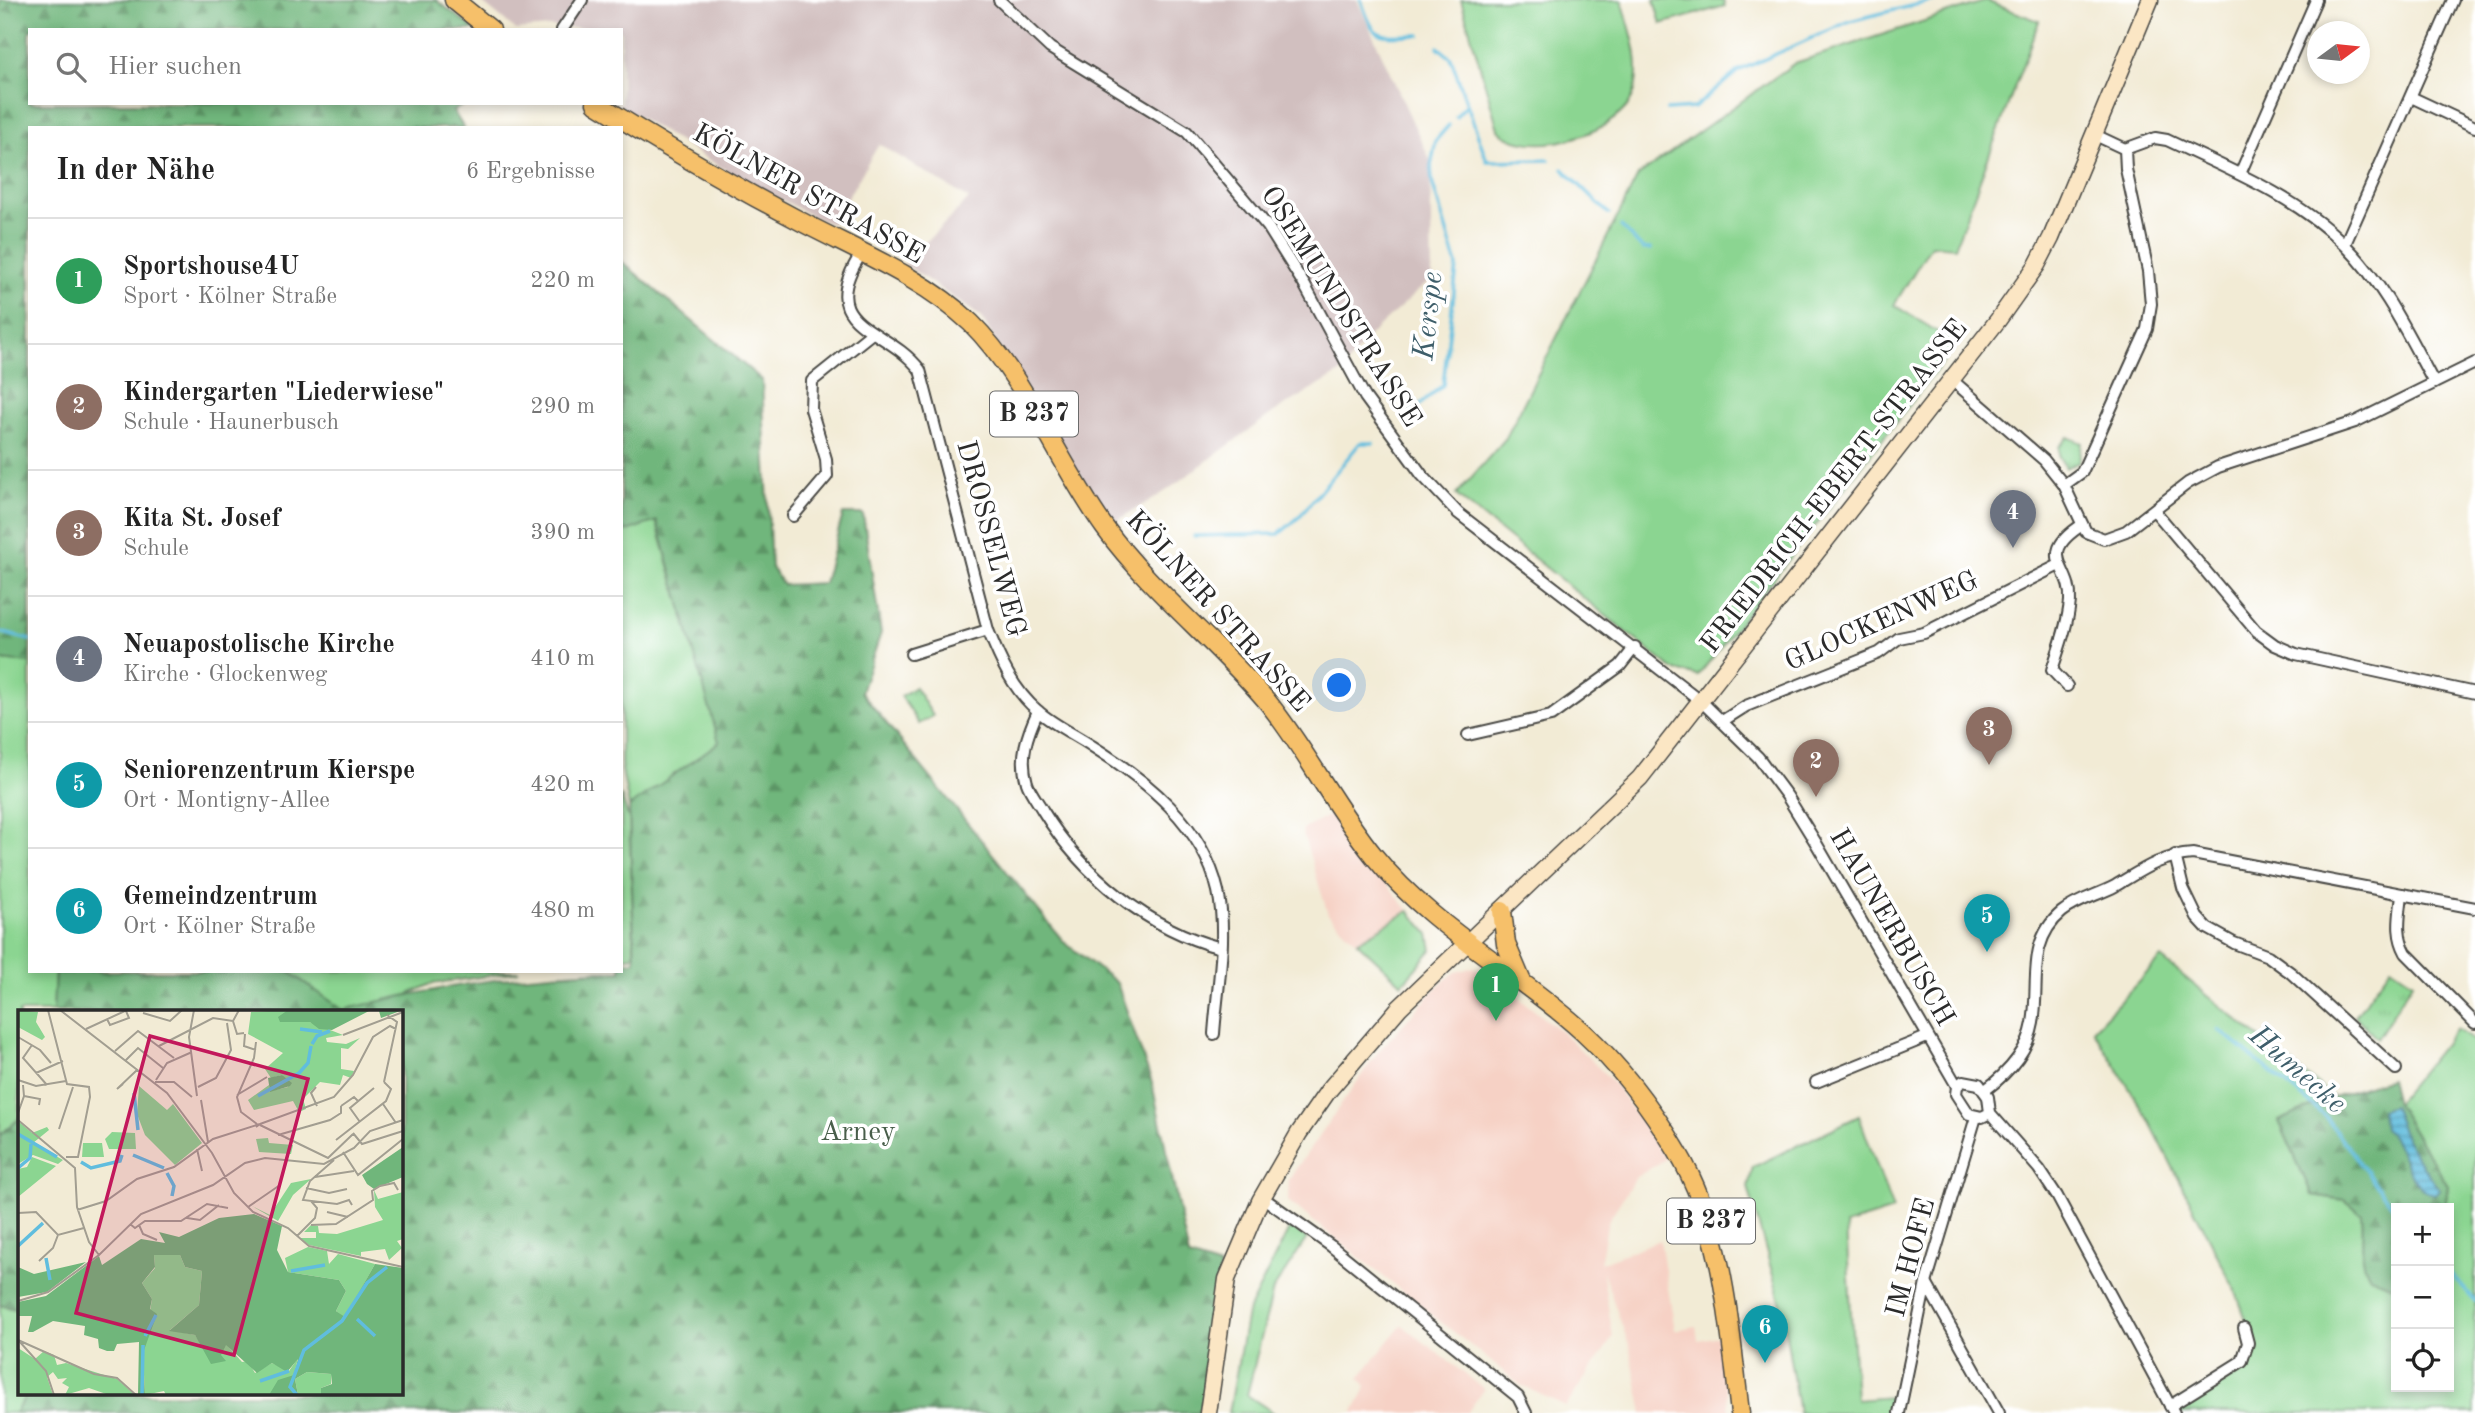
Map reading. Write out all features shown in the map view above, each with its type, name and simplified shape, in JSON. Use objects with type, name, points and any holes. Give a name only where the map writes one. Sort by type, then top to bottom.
[{"type":"main road","points":[[454,0],[489,28]]},
{"type":"main road","name":"FRIEDRICH-EBERT-STRASSE","points":[[1208,1413],[1227,1279],[1262,1197],[1299,1133],[1350,1063],[1399,1008],[1640,778],[1876,473],[1952,380],[2037,265],[2150,0]]},
{"type":"main road","name":"KÖLNER STRASSE","points":[[599,105],[680,155],[928,290],[970,323],[994,350],[1080,490],[1122,550],[1266,701],[1375,858],[1401,886],[1580,1030],[1618,1067],[1648,1106],[1696,1185],[1713,1229],[1740,1413]]},
{"type":"main road","points":[[1502,911],[1506,944],[1524,985]]},
{"type":"street","points":[[563,28],[582,0]]},
{"type":"street","name":"OSEMUNDSTRASSE","points":[[999,0],[1050,48],[1187,132],[1268,227],[1305,286],[1365,397],[1422,475],[1458,513],[1635,647],[1701,701]]},
{"type":"street","points":[[2240,174],[2316,0]]},
{"type":"street","points":[[2345,244],[2453,0]]},
{"type":"street","points":[[2411,97],[2475,127]]},
{"type":"street","points":[[2093,134],[2126,149],[2155,138],[2167,140],[2240,174],[2289,201],[2345,244],[2392,306],[2434,383]]},
{"type":"street","points":[[2064,485],[2082,472],[2147,329],[2151,304],[2148,271],[2126,169],[2126,149]]},
{"type":"street","name":"DROSSELWEG","points":[[861,254],[845,281],[844,299],[851,316],[911,358],[920,370],[988,630],[1003,668],[1038,711],[1104,753],[1168,803],[1205,852],[1218,890],[1221,948],[1214,1034]]},
{"type":"street","points":[[793,516],[827,476],[827,459],[811,409],[812,381],[872,333]]},
{"type":"street","points":[[1952,380],[2044,460],[2064,485],[2082,525],[2092,536],[2114,537],[2188,483],[2218,467],[2355,422],[2475,363]]},
{"type":"street","points":[[2154,510],[2256,631],[2275,645],[2297,654],[2475,693]]},
{"type":"street","points":[[2067,686],[2052,670],[2071,598],[2059,565],[2062,541],[2082,525]]},
{"type":"street","name":"GLOCKENWEG","points":[[1724,720],[1746,706],[1879,653],[1899,638],[1924,633],[2059,565]]},
{"type":"street","points":[[911,654],[988,630]]},
{"type":"street","points":[[1468,735],[1551,716],[1620,666],[1635,647]]},
{"type":"street","name":"HAUNERBUSCH","points":[[1701,701],[1724,720],[1758,757],[1787,796],[1957,1086]]},
{"type":"street","points":[[1038,711],[1023,754],[1027,784],[1055,830],[1118,897],[1192,940],[1221,948]]},
{"type":"street","points":[[2175,855],[2183,888],[2197,917],[2207,928],[2234,943],[2268,956],[2291,973],[2396,1069]]},
{"type":"street","points":[[1984,1091],[2014,1064],[2028,1040],[2033,1022],[2034,969],[2039,944],[2046,930],[2062,912],[2114,886],[2157,859],[2193,855],[2475,908]]},
{"type":"street","points":[[2402,894],[2398,931],[2406,953],[2475,1023]]},
{"type":"street","points":[[1816,1082],[1927,1037]]},
{"type":"street","points":[[1990,1113],[1976,1117],[1960,1104],[1956,1094],[1957,1086],[1971,1081],[1984,1091],[1991,1106],[1990,1113],[2039,1169],[2057,1196],[2172,1410],[2242,1361],[2248,1343],[2244,1328]]},
{"type":"street","name":"IM HOFE","points":[[1899,1413],[1926,1283],[1976,1117]]},
{"type":"street","points":[[1262,1197],[1331,1246],[1518,1397],[1526,1413]]},
{"type":"street","points":[[1926,1283],[1934,1292],[1999,1413]]},
{"type":"shaded area","points":[[479,0],[1357,0],[1430,160],[1432,278],[1371,334],[1340,373],[1274,412],[1166,491],[1111,524],[980,316],[904,264],[969,199],[879,144],[832,224],[816,218],[717,165],[619,105],[623,105],[623,28],[514,28]]},
{"type":"shaded area","points":[[1330,815],[1409,911],[1357,942],[1328,914],[1302,830]]},
{"type":"shaded area","points":[[1474,967],[1494,979],[1562,1032],[1612,1081],[1666,1159],[1636,1177],[1608,1221],[1600,1263],[1660,1240],[1675,1330],[1696,1326],[1698,1340],[1720,1336],[1729,1413],[1643,1413],[1629,1345],[1602,1269],[1613,1337],[1566,1406],[1522,1386],[1288,1201],[1289,1179],[1378,1052],[1440,984],[1456,972]]},
{"type":"shaded area","points":[[1402,1325],[1484,1389],[1467,1413],[1353,1413],[1367,1386],[1359,1378]]},
{"type":"green space","points":[[0,0],[436,0],[473,28],[28,28],[28,105],[464,105],[453,111],[463,126],[28,126],[28,663],[0,660]]},
{"type":"green space","points":[[1461,0],[1622,0],[1637,67],[1635,90],[1628,105],[1614,119],[1574,138],[1530,143],[1512,139],[1498,129]]},
{"type":"green space","points":[[1654,0],[1723,0],[1725,6],[1661,24]]},
{"type":"green space","points":[[1986,1],[2039,21],[1955,247],[1931,245],[1894,305],[1957,344],[1698,676],[1672,669],[1456,495],[1506,438],[1638,176],[1795,63]]},
{"type":"green space","name":"Arney","points":[[623,263],[762,380],[771,567],[783,585],[824,583],[843,514],[863,514],[881,633],[861,692],[1064,942],[1117,983],[1152,1083],[1189,1257],[1220,1267],[1202,1413],[15,1413],[26,1396],[402,1396],[402,1010],[343,1010],[412,994],[515,977],[623,973],[623,963],[635,961],[629,807],[719,742],[657,521],[623,532]]},
{"type":"green space","points":[[2068,437],[2082,443],[2079,461],[2066,468],[2059,457],[2059,447]]},
{"type":"green space","points":[[656,521],[720,742],[629,807],[623,776],[623,532]]},
{"type":"green space","points":[[0,660],[28,663],[28,973],[55,973],[53,1010],[18,1010],[18,1120],[0,1135]]},
{"type":"green space","points":[[915,687],[933,716],[919,724],[901,696]]},
{"type":"green space","points":[[623,801],[629,820],[634,956],[623,958]]},
{"type":"green space","points":[[1409,911],[1429,934],[1432,950],[1402,984],[1357,942]]},
{"type":"green space","points":[[2161,958],[2333,1097],[2279,1121],[2312,1195],[2345,1200],[2362,1214],[2366,1269],[2370,1277],[2391,1285],[2391,1392],[2454,1392],[2454,1203],[2446,1203],[2448,1186],[2396,1103],[2456,1029],[2475,1042],[2475,1413],[2181,1413],[2179,1409],[2248,1366],[2254,1341],[2235,1290],[2149,1120],[2093,1030]]},
{"type":"green space","points":[[2391,967],[2413,982],[2377,1039],[2355,1016]]},
{"type":"green space","name":"Arney","points":[[55,973],[291,973],[343,1010],[53,1010]]},
{"type":"green space","points":[[291,973],[505,973],[431,984],[407,995],[343,1010]]},
{"type":"green space","points":[[2390,1079],[2396,1103],[2448,1186],[2446,1203],[2391,1203],[2391,1285],[2370,1277],[2366,1269],[2362,1214],[2345,1200],[2312,1195],[2279,1121],[2333,1097]]},
{"type":"green space","points":[[1859,1116],[1893,1210],[1846,1225],[1856,1400],[1891,1397],[1888,1413],[1799,1413],[1781,1304],[1748,1187],[1753,1167]]},
{"type":"green space","points":[[18,1120],[18,1310],[0,1305],[0,1135]]},
{"type":"green space","points":[[1290,1227],[1307,1238],[1273,1290],[1247,1395],[1274,1413],[1229,1413],[1247,1313]]},
{"type":"green space","points":[[0,1305],[18,1310],[18,1396],[26,1396],[15,1413],[0,1413]]},
{"type":"water","points":[[2393,1106],[2412,1150],[2440,1189],[2435,1194],[2418,1185],[2391,1136],[2384,1129],[2381,1110]]},
{"type":"waterway","name":"Kerspe","points":[[1361,0],[1370,24],[1380,34],[1420,35]]},
{"type":"waterway","points":[[1667,110],[1694,108],[1738,71],[1850,21],[1935,0]]},
{"type":"waterway","name":"Kerspe","points":[[1438,47],[1451,58],[1467,104],[1456,117]]},
{"type":"waterway","points":[[1467,104],[1487,161],[1549,160]]},
{"type":"waterway","name":"Kerspe","points":[[1404,418],[1443,385],[1457,266],[1432,182],[1431,166],[1436,140],[1449,125]]},
{"type":"waterway","points":[[1563,169],[1609,214]]},
{"type":"waterway","points":[[1621,226],[1643,249],[1651,249]]},
{"type":"waterway","name":"Kerspe","points":[[1194,536],[1279,534],[1299,517],[1360,443],[1373,443]]},
{"type":"waterway","points":[[0,632],[28,639]]},
{"type":"waterway","name":"Humecke","points":[[2219,1030],[2324,1115],[2391,1204]]},
{"type":"waterway","name":"Humecke","points":[[2454,1278],[2475,1301]]},
{"type":"place","name":"Neuapostolische Kirche","points":[[2013,548]]},
{"type":"place","name":"Kita St. Josef","points":[[1989,765]]},
{"type":"place","name":"Kindergarten \"Liederwiese\"","points":[[1816,797]]},
{"type":"place","name":"Seniorenzentrum Kierspe","points":[[1987,952]]},
{"type":"place","name":"Sportshouse4U","points":[[1496,1021]]},
{"type":"place","name":"Gemeindzentrum","points":[[1765,1363]]}]
